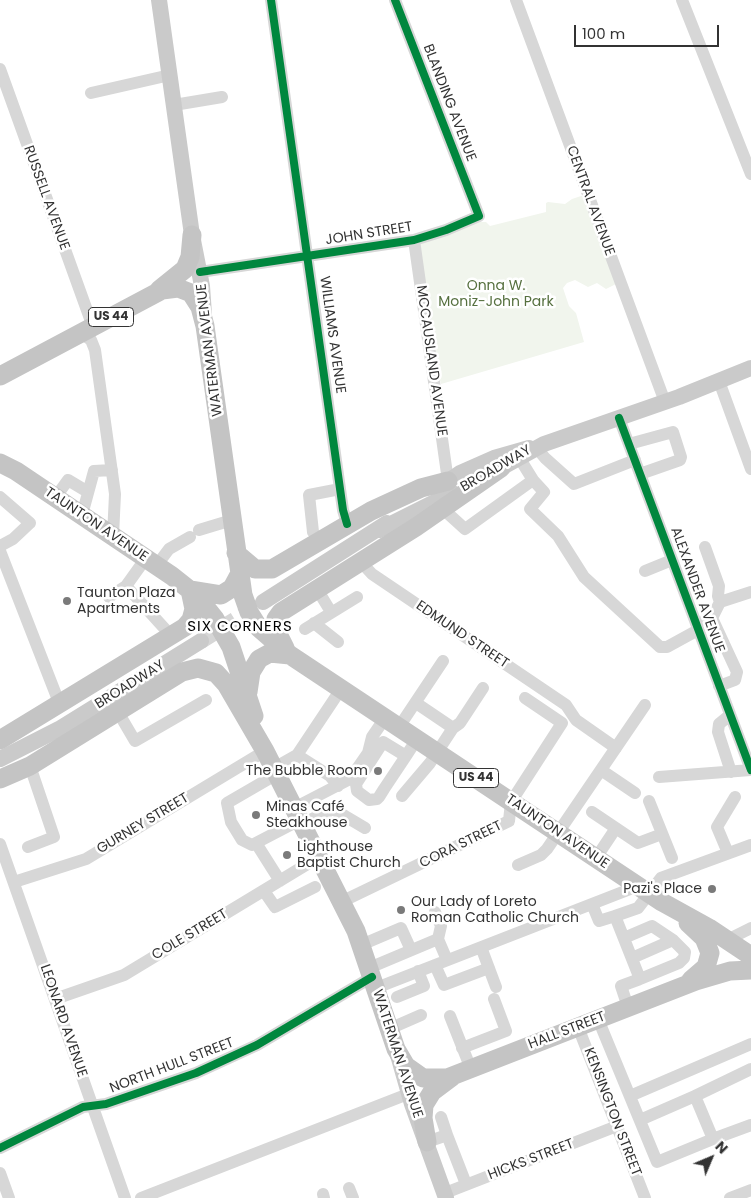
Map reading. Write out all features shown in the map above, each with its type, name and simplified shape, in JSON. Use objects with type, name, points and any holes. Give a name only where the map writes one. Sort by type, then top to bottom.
[{"type":"highway","points":[[152,295],[185,269],[190,258],[192,235]]},
{"type":"highway","name":"US 44","points":[[0,376],[152,295],[170,288],[188,290],[198,302],[205,326]]},
{"type":"highway","name":"WATERMAN AVENUE","points":[[205,326],[236,553]]},
{"type":"highway","name":"TAUNTON AVENUE","points":[[0,458],[8,467],[82,515],[190,590],[208,610],[226,637],[238,664],[265,751]]},
{"type":"highway","points":[[290,655],[276,633],[276,619],[284,609],[360,562],[502,468]]},
{"type":"highway","points":[[236,553],[251,567],[267,570],[347,524],[412,492],[448,481]]},
{"type":"highway","name":"US 44","points":[[236,553],[244,600],[256,623],[270,639],[290,655]]},
{"type":"highway","points":[[0,740],[185,627],[193,616],[194,605],[190,590],[221,595],[232,588],[239,575]]},
{"type":"highway","points":[[249,700],[250,678],[256,662],[270,653],[290,655]]},
{"type":"highway","name":"TAUNTON AVENUE","points":[[290,655],[650,894],[751,956]]},
{"type":"highway","points":[[0,779],[30,766],[182,672],[194,668],[216,673],[226,684],[265,751]]},
{"type":"highway","name":"WATERMAN AVENUE","points":[[265,751],[361,945],[396,1049]]},
{"type":"highway","points":[[650,894],[700,934],[709,948],[709,958],[706,967],[698,975],[679,987]]},
{"type":"highway","name":"HALL STREET","points":[[396,1049],[406,1066],[419,1077],[435,1079],[462,1072],[500,1058],[679,987],[724,972],[751,970]]},
{"type":"highway","points":[[427,1142],[423,1118],[424,1105],[432,1092],[462,1072]]},
{"type":"main road","name":"WATERMAN AVENUE","points":[[159,0],[192,235],[200,272],[205,326]]},
{"type":"main road","points":[[536,447],[664,402],[751,368]]},
{"type":"main road","name":"BROADWAY","points":[[379,530],[448,481],[510,452],[536,447]]},
{"type":"main road","name":"BROADWAY","points":[[379,530],[502,468],[536,447]]},
{"type":"main road","points":[[262,602],[379,530]]},
{"type":"main road","name":"BROADWAY","points":[[0,759],[60,729],[201,640]]},
{"type":"main road","name":"BROADWAY","points":[[0,771],[39,746],[60,729]]},
{"type":"main road","name":"WATERMAN AVENUE","points":[[396,1049],[408,1094],[427,1142],[443,1196]]},
{"type":"street","name":"WILLIAMS AVENUE","points":[[271,0],[340,489],[347,524]]},
{"type":"street","name":"BLANDING AVENUE","points":[[395,0],[479,216]]},
{"type":"street","name":"CENTRAL AVENUE","points":[[516,0],[664,402]]},
{"type":"street","points":[[682,0],[751,174]]},
{"type":"street","name":"RUSSELL AVENUE","points":[[0,69],[87,330],[96,350],[116,501],[113,536]]},
{"type":"street","points":[[91,92],[170,75]]},
{"type":"street","points":[[174,105],[222,97]]},
{"type":"street","name":"JOHN STREET","points":[[200,272],[414,240],[446,230],[479,216]]},
{"type":"street","name":"MCCAUSLAND AVENUE","points":[[414,240],[448,481]]},
{"type":"street","points":[[719,381],[751,469]]},
{"type":"street","name":"ALEXANDER AVENUE","points":[[619,418],[751,770]]},
{"type":"street","points":[[629,444],[673,432],[681,457],[680,460],[640,474]]},
{"type":"street","points":[[536,447],[574,484],[635,460]]},
{"type":"street","points":[[520,458],[533,480],[544,492],[530,509],[558,536],[584,577],[660,648],[667,647],[712,618],[720,602],[718,596],[719,586],[705,546]]},
{"type":"street","points":[[82,515],[94,472],[112,470]]},
{"type":"street","points":[[55,498],[68,480],[88,492]]},
{"type":"street","points":[[443,508],[466,530],[533,480]]},
{"type":"street","points":[[318,541],[313,532],[309,495],[340,489]]},
{"type":"street","points":[[0,497],[30,523],[10,541],[0,546]]},
{"type":"street","points":[[109,597],[126,586],[151,562],[169,549],[194,534],[232,520]]},
{"type":"street","points":[[0,551],[55,698],[60,705]]},
{"type":"street","points":[[645,571],[672,560]]},
{"type":"street","name":"EDMUND STREET","points":[[360,562],[372,574],[566,705],[576,720],[616,748]]},
{"type":"street","points":[[126,586],[170,637]]},
{"type":"street","points":[[317,589],[331,612]]},
{"type":"street","points":[[720,602],[751,592]]},
{"type":"street","points":[[338,642],[310,626],[357,597]]},
{"type":"street","points":[[712,618],[736,672],[734,680],[720,686]]},
{"type":"street","points":[[341,689],[297,754],[227,803],[229,819],[242,840],[249,845],[256,843],[299,817],[353,775],[368,753],[372,737],[416,702],[444,661]]},
{"type":"street","points":[[402,796],[437,752],[453,728],[460,723],[483,688]]},
{"type":"street","name":"CORA STREET","points":[[341,902],[504,825],[510,819],[511,802],[562,723],[525,698]]},
{"type":"street","points":[[118,712],[135,741],[206,700]]},
{"type":"street","points":[[416,702],[453,728]]},
{"type":"street","points":[[518,865],[544,852],[644,705]]},
{"type":"street","points":[[730,715],[719,724],[718,732],[731,772]]},
{"type":"street","points":[[406,756],[383,742],[355,786],[357,790],[372,801],[377,799],[384,790],[406,756],[417,739]]},
{"type":"street","name":"GURNEY STREET","points":[[14,882],[86,859],[265,751]]},
{"type":"street","points":[[297,754],[332,778],[338,786]]},
{"type":"street","points":[[28,847],[54,837],[30,766]]},
{"type":"street","points":[[601,770],[635,793]]},
{"type":"street","points":[[659,777],[751,770]]},
{"type":"street","points":[[728,853],[718,827],[735,797]]},
{"type":"street","points":[[649,801],[672,858]]},
{"type":"street","points":[[299,817],[333,809],[365,828]]},
{"type":"street","points":[[592,812],[638,843],[662,834]]},
{"type":"street","points":[[596,858],[616,828]]},
{"type":"street","points":[[256,843],[280,881]]},
{"type":"street","name":"LEONARD AVENUE","points":[[0,844],[126,1198]]},
{"type":"street","points":[[592,904],[599,921],[638,908],[661,878],[751,845]]},
{"type":"street","name":"COLE STREET","points":[[55,999],[124,975],[319,858]]},
{"type":"street","points":[[264,891],[274,907],[315,887]]},
{"type":"street","points":[[372,978],[418,972],[592,904],[650,894]]},
{"type":"street","points":[[434,912],[441,926],[438,939],[444,985],[489,968]]},
{"type":"street","points":[[615,916],[640,979]]},
{"type":"street","points":[[624,938],[652,926],[673,940],[685,952],[684,958],[679,963],[621,986],[628,1007]]},
{"type":"street","points":[[361,945],[401,928],[411,950]]},
{"type":"street","points":[[727,940],[751,928]]},
{"type":"street","points":[[372,978],[411,950],[438,939]]},
{"type":"street","points":[[632,958],[673,940]]},
{"type":"street","points":[[462,1048],[506,1031],[489,968],[481,947]]},
{"type":"street","points":[[396,997],[424,986],[418,972]]},
{"type":"street","name":"NORTH HULL STREET","points":[[0,1148],[83,1107],[106,1104],[196,1073],[258,1045],[372,978]]},
{"type":"street","points":[[389,1028],[421,1016]]},
{"type":"street","points":[[450,1016],[462,1048],[462,1072]]},
{"type":"street","points":[[598,1019],[657,1162],[751,1125]]},
{"type":"street","name":"KENSINGTON STREET","points":[[578,1027],[645,1198]]},
{"type":"street","points":[[492,1037],[500,1058]]},
{"type":"street","points":[[630,1096],[751,1044]]},
{"type":"street","name":"HICKS STREET","points":[[443,1196],[466,1184],[616,1124],[695,1096],[751,1069]]},
{"type":"street","points":[[141,1198],[408,1094]]},
{"type":"street","points":[[695,1096],[713,1139]]},
{"type":"street","points":[[441,1117],[466,1184]]},
{"type":"street","points":[[427,1142],[447,1135]]},
{"type":"street","points":[[0,1173],[9,1198]]},
{"type":"street","points":[[730,1198],[751,1190]]},
{"type":"green space","name":"Onna W. Moniz-John Park","points":[[584,195],[618,283],[606,289],[597,283],[588,287],[575,280],[567,283],[563,288],[569,306],[576,313],[584,342],[441,384],[424,317],[418,244],[476,222],[486,222],[490,226],[546,212],[546,203],[548,202],[565,204],[572,199]]},
{"type":"tunnel","points":[[201,641],[259,605]]},
{"type":"cycle path","points":[[271,0],[343,510],[347,524]]},
{"type":"cycle path","points":[[200,272],[414,240],[446,230],[479,216],[395,0]]},
{"type":"cycle path","points":[[619,418],[751,770]]},
{"type":"cycle path","points":[[0,1148],[83,1107],[106,1104],[196,1073],[257,1045],[372,977]]},
{"type":"place","name":"Taunton Plaza Apartments","points":[[67,601]]},
{"type":"place","name":"The Bubble Room","points":[[378,771]]},
{"type":"place","name":"Minas Café Steakhouse","points":[[256,815]]},
{"type":"place","name":"Lighthouse Baptist Church","points":[[287,855]]},
{"type":"place","name":"Pazi's Place","points":[[712,889]]},
{"type":"place","name":"Our Lady of Loreto Roman Catholic Church","points":[[401,910]]},
{"type":"district","name":"SIX CORNERS","points":[[240,627]]}]
